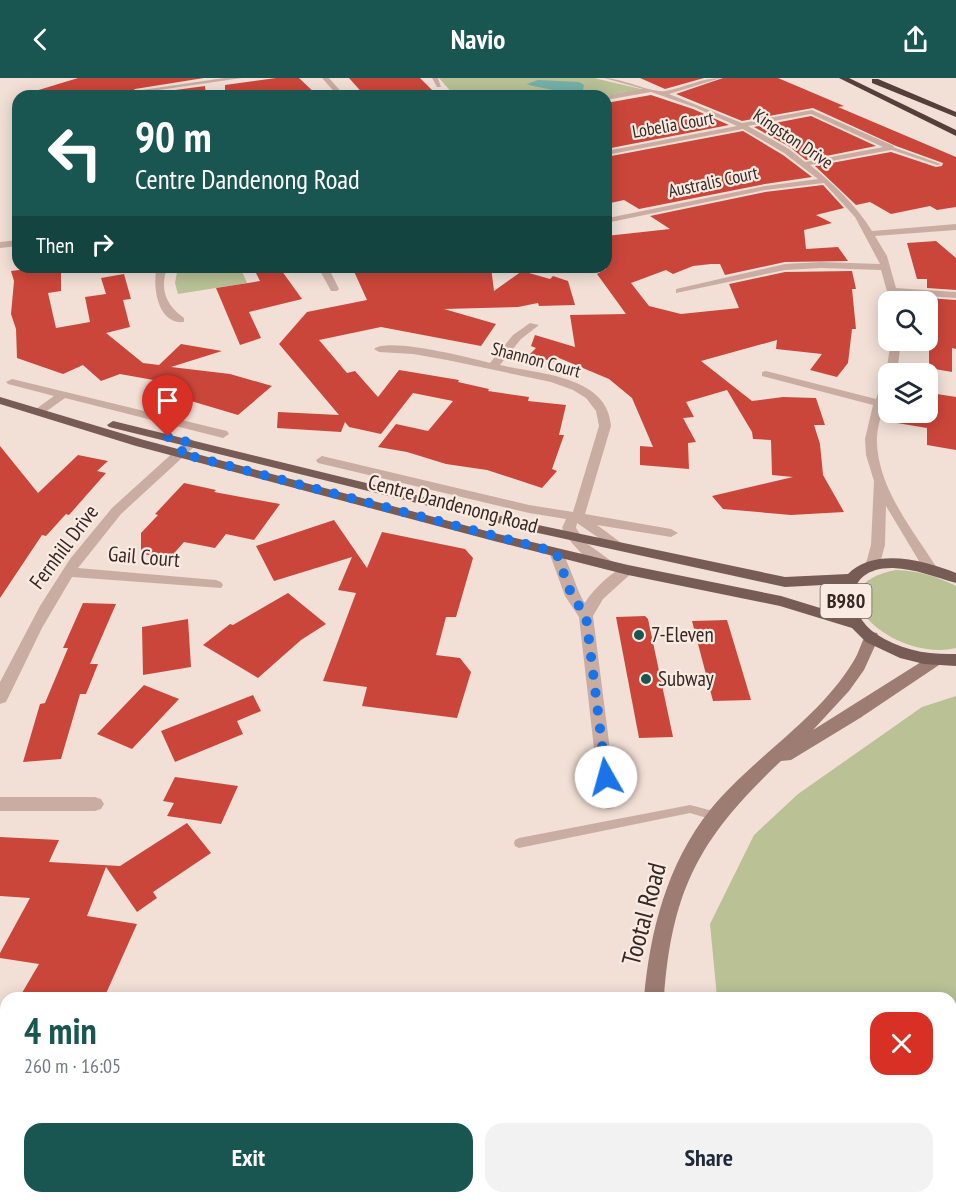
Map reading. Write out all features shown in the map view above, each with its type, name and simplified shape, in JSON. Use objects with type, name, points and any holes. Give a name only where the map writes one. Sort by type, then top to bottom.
[{"type":"highway","points":[[843,78],[956,123]]},
{"type":"highway","points":[[843,78],[956,133]]},
{"type":"highway","points":[[868,78],[956,115]]},
{"type":"highway","points":[[879,78],[956,105]]},
{"type":"main road","name":"Centre Dandenong Road","points":[[0,400],[186,448],[785,582],[853,579]]},
{"type":"main road","name":"Centre Dandenong Road","points":[[186,448],[609,566],[781,601],[858,624]]},
{"type":"main road","name":"B980","points":[[956,578],[933,569],[899,563],[872,567],[853,579],[848,586],[846,600],[858,624],[872,637],[896,651],[934,661],[956,660]]},
{"type":"main road","name":"B980","points":[[933,569],[956,567]]},
{"type":"main road","name":"Tootal Road","points":[[655,992],[659,949],[678,884],[692,853],[717,816],[851,677],[861,663],[872,637]]},
{"type":"main road","name":"Tootal Road","points":[[766,767],[854,714],[934,661]]},
{"type":"street","points":[[146,90],[239,78]]},
{"type":"street","points":[[325,78],[336,90]]},
{"type":"street","points":[[435,78],[439,86]]},
{"type":"street","name":"Kingston Drive","points":[[607,78],[664,93],[700,106],[743,126],[804,164],[853,210],[870,234],[886,267],[893,291]]},
{"type":"street","points":[[664,93],[718,78]]},
{"type":"street","points":[[612,97],[652,90]]},
{"type":"street","name":"Lobelia Court","points":[[612,152],[812,112],[891,148]]},
{"type":"street","points":[[804,164],[891,148]]},
{"type":"street","name":"Australis Court","points":[[612,220],[765,188],[824,181]]},
{"type":"street","points":[[870,234],[930,231],[956,227]]},
{"type":"street","points":[[679,291],[785,267],[821,265],[886,267]]},
{"type":"street","points":[[160,273],[158,281],[164,308],[180,320]]},
{"type":"street","points":[[326,273],[334,289]]},
{"type":"street","points":[[938,294],[956,295]]},
{"type":"street","points":[[493,367],[517,336],[534,326]]},
{"type":"street","name":"Shannon Court","points":[[379,350],[411,350],[569,385],[586,393],[601,407],[605,416],[605,426],[578,517],[573,520],[569,528],[572,535]]},
{"type":"street","points":[[766,374],[878,402]]},
{"type":"street","points":[[12,382],[222,434]]},
{"type":"street","points":[[40,411],[62,395]]},
{"type":"street","points":[[872,567],[878,545],[880,481],[871,441],[873,423],[878,409]]},
{"type":"street","name":"Fernhill Drive","points":[[0,698],[40,616],[69,572],[108,521],[186,448]]},
{"type":"street","name":"Centre Dandenong Road","points":[[322,460],[529,509],[671,533]]},
{"type":"street","points":[[880,481],[933,569]]},
{"type":"street","points":[[578,517],[615,545]]},
{"type":"street","points":[[572,535],[588,552],[609,566]]},
{"type":"street","points":[[556,552],[572,596],[586,616]]},
{"type":"street","points":[[604,766],[586,616],[590,602],[601,590],[628,570]]},
{"type":"street","name":"Gail Court","points":[[69,572],[216,585]]},
{"type":"street","points":[[0,804],[95,804]]},
{"type":"lane","points":[[891,148],[939,164]]},
{"type":"lane","points":[[604,766],[609,805]]},
{"type":"lane","points":[[519,843],[690,809],[717,816]]},
{"type":"green space","points":[[439,78],[594,78],[645,90],[612,95],[612,90],[450,90]]},
{"type":"green space","points":[[177,273],[243,273],[247,283],[178,294],[175,283]]},
{"type":"green space","points":[[896,570],[927,575],[956,586],[956,648],[932,650],[908,645],[887,634],[870,621],[860,606],[859,591],[871,579]]},
{"type":"green space","points":[[956,696],[956,992],[717,992],[710,924],[754,835],[798,794],[922,707]]},
{"type":"water","points":[[538,80],[579,82],[584,85],[583,90],[552,90],[527,84]]},
{"type":"building","points":[[78,78],[204,78],[134,90],[39,90]]},
{"type":"building","points":[[276,78],[299,78],[312,90],[225,90],[225,85]]},
{"type":"building","points":[[349,78],[420,78],[432,90],[360,90]]},
{"type":"building","points":[[640,78],[704,78],[665,89]]},
{"type":"building","points":[[723,78],[778,78],[844,106],[838,107],[956,157],[956,207],[937,210],[930,206],[891,214],[870,202],[856,205],[815,166],[891,152],[936,167],[942,166],[943,163],[896,146],[813,108],[742,121],[676,94]]},
{"type":"building","points":[[205,86],[205,90],[175,90]]},
{"type":"building","points":[[651,95],[693,109],[729,125],[612,148],[612,102]]},
{"type":"building","points":[[811,116],[876,146],[806,160],[790,147],[754,127]]},
{"type":"building","points":[[743,131],[783,155],[812,177],[639,209],[624,200],[612,203],[612,156]]},
{"type":"building","points":[[823,185],[844,208],[816,215],[832,223],[804,230],[806,249],[838,247],[848,261],[785,262],[725,275],[720,264],[711,264],[693,266],[673,274],[666,270],[631,283],[649,306],[681,314],[739,308],[729,284],[785,272],[852,271],[856,289],[852,289],[856,329],[852,329],[848,363],[837,377],[810,370],[822,354],[776,349],[777,340],[701,361],[752,401],[783,397],[816,398],[825,425],[814,425],[820,444],[823,475],[844,512],[791,515],[723,509],[712,496],[793,477],[772,475],[771,440],[753,439],[752,432],[727,390],[686,402],[694,417],[683,418],[696,442],[688,443],[689,469],[640,465],[640,446],[653,447],[632,398],[609,379],[559,358],[554,362],[529,355],[536,348],[531,346],[535,335],[575,347],[570,315],[626,314],[597,274],[612,273],[612,235],[670,229],[650,216],[765,192]]},
{"type":"building","points":[[936,241],[956,258],[956,290],[927,288],[927,279],[917,279],[907,243]]},
{"type":"building","points":[[11,271],[12,273],[61,273],[61,291],[48,293],[56,328],[90,322],[85,297],[106,294],[101,278],[124,274],[131,299],[123,300],[130,327],[106,333],[143,363],[159,365],[181,344],[222,351],[171,367],[230,374],[272,386],[238,415],[181,398],[158,395],[170,383],[120,374],[101,381],[83,365],[63,374],[17,358],[16,329],[11,314],[14,281]]},
{"type":"building","points":[[256,273],[283,273],[302,299],[249,312],[261,338],[240,345],[216,288],[260,281]]},
{"type":"building","points":[[355,273],[492,273],[494,291],[519,273],[529,273],[550,279],[553,276],[568,281],[575,305],[539,306],[538,303],[518,307],[444,309],[496,324],[481,346],[381,327],[319,340],[347,373],[355,371],[378,397],[399,370],[459,380],[458,382],[489,389],[488,391],[529,397],[528,401],[566,405],[559,435],[564,435],[552,469],[557,471],[542,488],[487,470],[446,464],[407,452],[378,447],[396,424],[428,431],[453,401],[413,393],[381,434],[349,427],[345,422],[341,432],[277,428],[278,412],[339,415],[279,344],[307,312],[367,300]]},
{"type":"building","points":[[938,299],[956,300],[956,349],[952,348],[952,372],[938,370],[938,363],[929,363],[929,351],[938,351]]},
{"type":"building","points":[[938,394],[956,397],[956,450],[927,445],[927,428],[897,423],[938,423]]},
{"type":"building","points":[[0,446],[38,493],[78,455],[108,461],[97,471],[106,473],[69,515],[66,514],[46,536],[42,535],[0,598]]},
{"type":"building","points":[[184,483],[216,490],[214,492],[280,504],[254,540],[226,534],[215,548],[184,542],[168,560],[141,553],[141,533]]},
{"type":"building","points":[[334,520],[367,568],[382,532],[465,549],[473,558],[456,617],[446,617],[436,655],[460,658],[471,672],[457,718],[362,706],[367,687],[323,681],[356,593],[338,590],[352,557],[274,581],[256,546]]},
{"type":"building","points":[[288,593],[326,624],[301,640],[258,678],[203,645],[230,624],[233,625]]},
{"type":"building","points":[[83,603],[116,604],[90,664],[98,664],[86,694],[80,694],[61,759],[23,762],[40,704],[45,703],[68,648],[63,648]]},
{"type":"building","points":[[645,616],[648,619],[673,737],[639,738],[616,617]]},
{"type":"building","points":[[188,619],[191,667],[143,675],[142,627]]},
{"type":"building","points":[[727,620],[751,700],[713,701],[692,621]]},
{"type":"building","points":[[144,685],[179,699],[132,749],[97,734]]},
{"type":"building","points":[[253,695],[261,711],[237,721],[243,734],[175,762],[161,731]]},
{"type":"building","points":[[175,777],[238,786],[221,824],[167,816],[174,803],[163,801]]},
{"type":"building","points":[[187,823],[211,853],[153,892],[157,898],[137,912],[106,867],[87,916],[137,924],[107,992],[23,992],[39,964],[0,958],[0,953],[30,898],[0,896],[0,837],[59,840],[49,862],[120,866]]},
{"type":"place","name":"7-Eleven","points":[[639,635]]},
{"type":"place","name":"Subway","points":[[646,679]]},
{"type":"route","points":[[168,437],[191,443],[180,453],[556,552],[572,596],[586,616],[606,777]]}]
